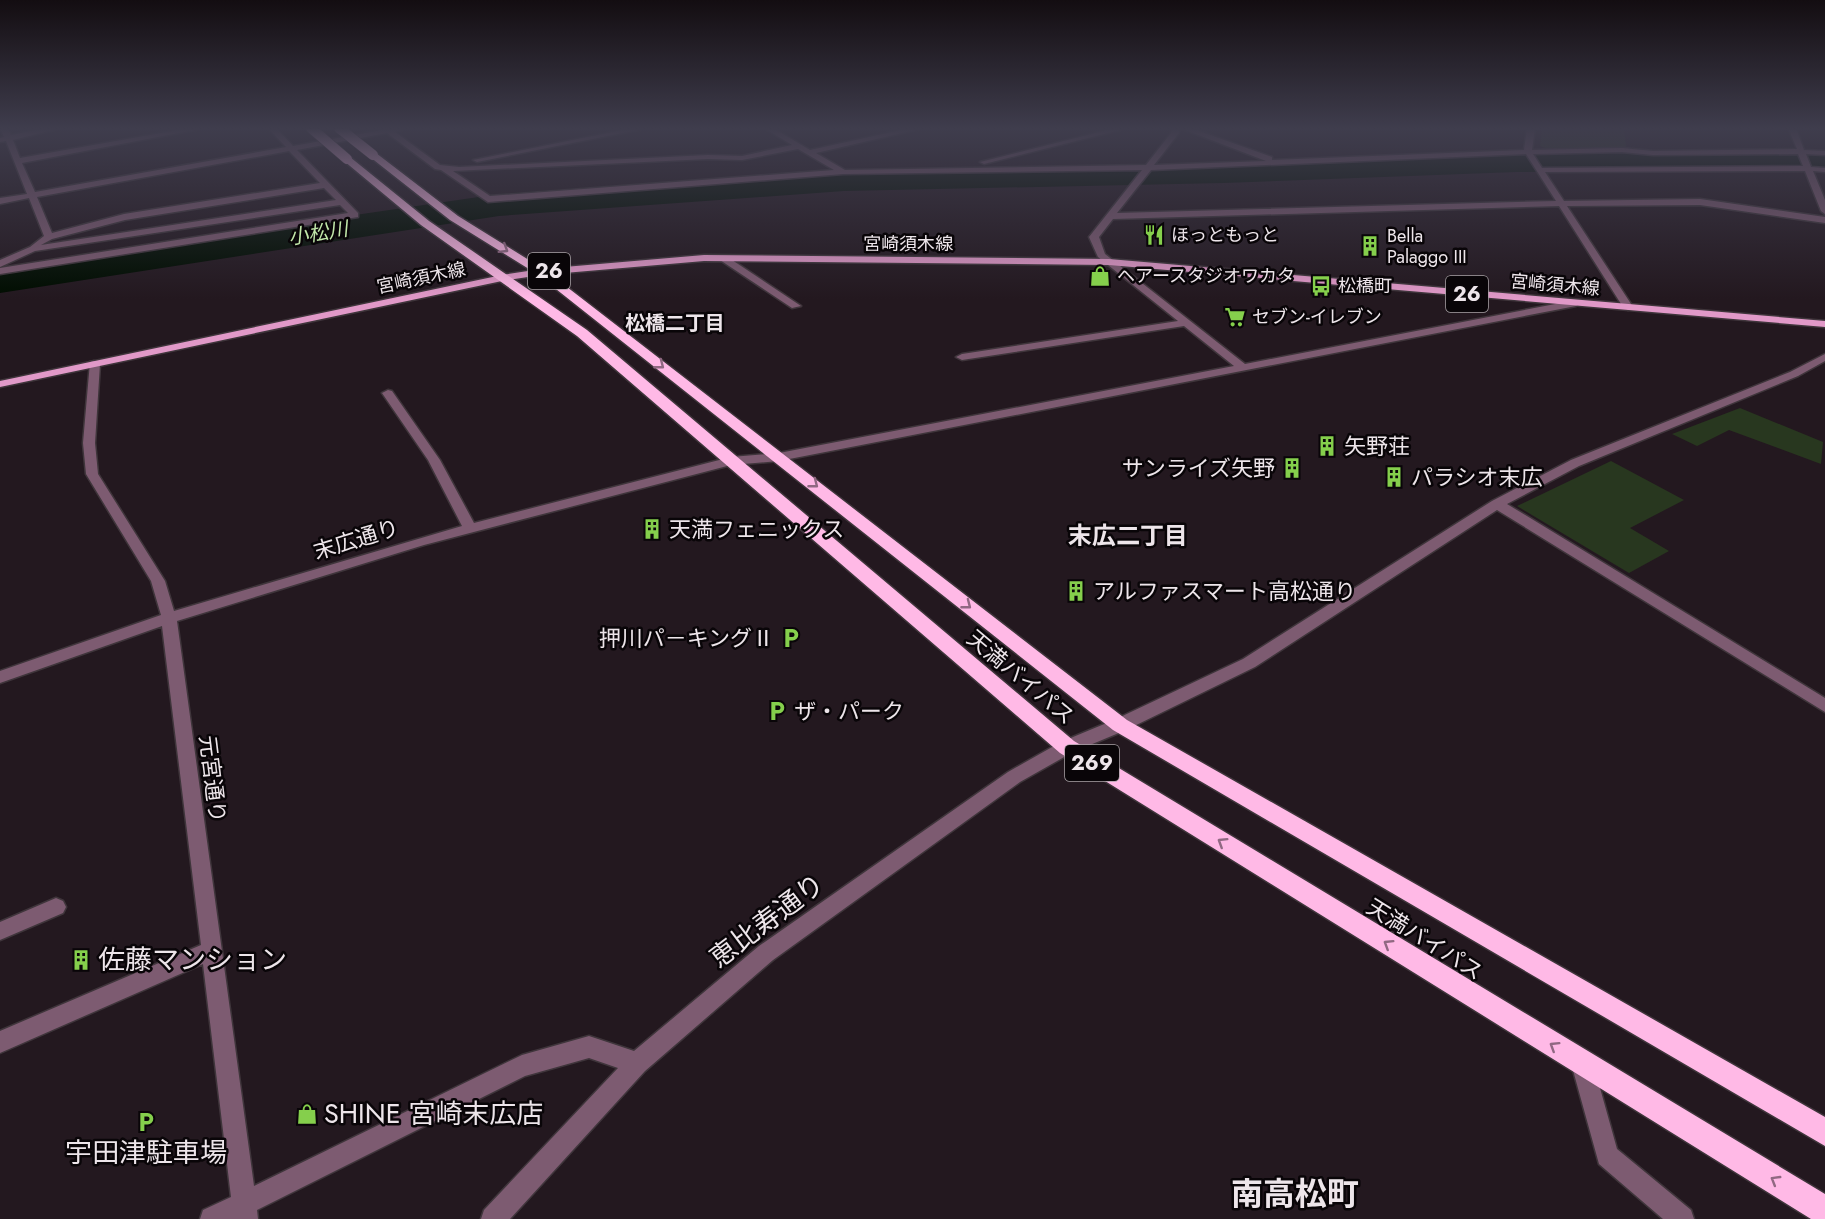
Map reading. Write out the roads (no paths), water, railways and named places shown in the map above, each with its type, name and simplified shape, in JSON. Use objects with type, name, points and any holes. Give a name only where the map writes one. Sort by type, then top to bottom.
[{"type":"highway","name":"天満バイパス","points":[[379,185],[502,278],[582,333],[1067,747],[1825,1211]]},
{"type":"highway","name":"天満バイパス","points":[[412,185],[447,212],[541,272],[1120,725],[1825,1132]]},
{"type":"main road","name":"宮崎須木線","points":[[0,384],[502,278],[541,272],[723,258],[1109,262],[1825,324]]},
{"type":"street","points":[[27,185],[49,237]]},
{"type":"street","points":[[0,201],[85,185]]},
{"type":"street","points":[[0,264],[33,249],[49,237],[124,217],[325,185],[355,215],[0,272]]},
{"type":"street","points":[[467,185],[488,199],[667,185]]},
{"type":"street","points":[[1135,185],[1108,216],[1094,237],[1101,255],[1242,367]]},
{"type":"street","points":[[1549,185],[1628,306]]},
{"type":"street","points":[[1815,185],[1825,210]]},
{"type":"street","points":[[33,249],[342,202]]},
{"type":"street","points":[[1108,216],[1560,203],[1700,202],[1825,220]]},
{"type":"street","points":[[723,258],[796,306]]},
{"type":"street","name":"末広通り","points":[[0,677],[169,618],[470,528],[731,461],[779,457],[1576,303]]},
{"type":"street","points":[[962,357],[1186,323]]},
{"type":"street","name":"恵比寿通り","points":[[493,1219],[637,1063],[766,953],[1014,777],[1067,747],[1120,725],[1249,663],[1497,504],[1575,463],[1794,374],[1825,357]]},
{"type":"street","name":"元宮通り","points":[[94,364],[89,443],[92,474],[158,581],[169,618],[245,1211]]},
{"type":"street","points":[[388,393],[435,460],[470,528]]},
{"type":"street","points":[[1497,504],[1825,706]]},
{"type":"street","points":[[0,931],[56,907]]},
{"type":"street","points":[[0,1042],[213,950]]},
{"type":"street","points":[[212,1219],[245,1211],[522,1066],[589,1047],[637,1063]]},
{"type":"street","points":[[1582,1063],[1606,1156],[1682,1219]]},
{"type":"waterway","name":"小松川","points":[[0,280],[499,205],[777,185]]},
{"type":"place","name":"ほっともっと","points":[[1154,235]]},
{"type":"place","name":"Bella Palaggo III","points":[[1370,246]]},
{"type":"place","name":"ヘアースタジオワカタ","points":[[1100,276]]},
{"type":"place","name":"松橋町","points":[[1321,286]]},
{"type":"place","name":"セブン-イレブン","points":[[1235,317]]},
{"type":"place","name":"矢野荘","points":[[1327,446]]},
{"type":"place","name":"サンライズ矢野","points":[[1292,468]]},
{"type":"place","name":"パラシオ末広","points":[[1394,477]]},
{"type":"place","name":"天満フェニックス","points":[[652,529]]},
{"type":"place","name":"アルファスマート高松通り","points":[[1076,591]]},
{"type":"place","name":"押川パ－キングⅡ","points":[[791,638]]},
{"type":"place","name":"ザ・パーク","points":[[777,711]]},
{"type":"place","name":"佐藤マンション","points":[[81,960]]},
{"type":"place","name":"SHINE 宮崎末広店","points":[[307,1114]]},
{"type":"place","name":"宇田津駐車場","points":[[146,1122]]},
{"type":"district","name":"松橋二丁目","points":[[675,323]]},
{"type":"district","name":"末広二丁目","points":[[1128,536]]},
{"type":"district","name":"南高松町","points":[[1295,1194]]}]
